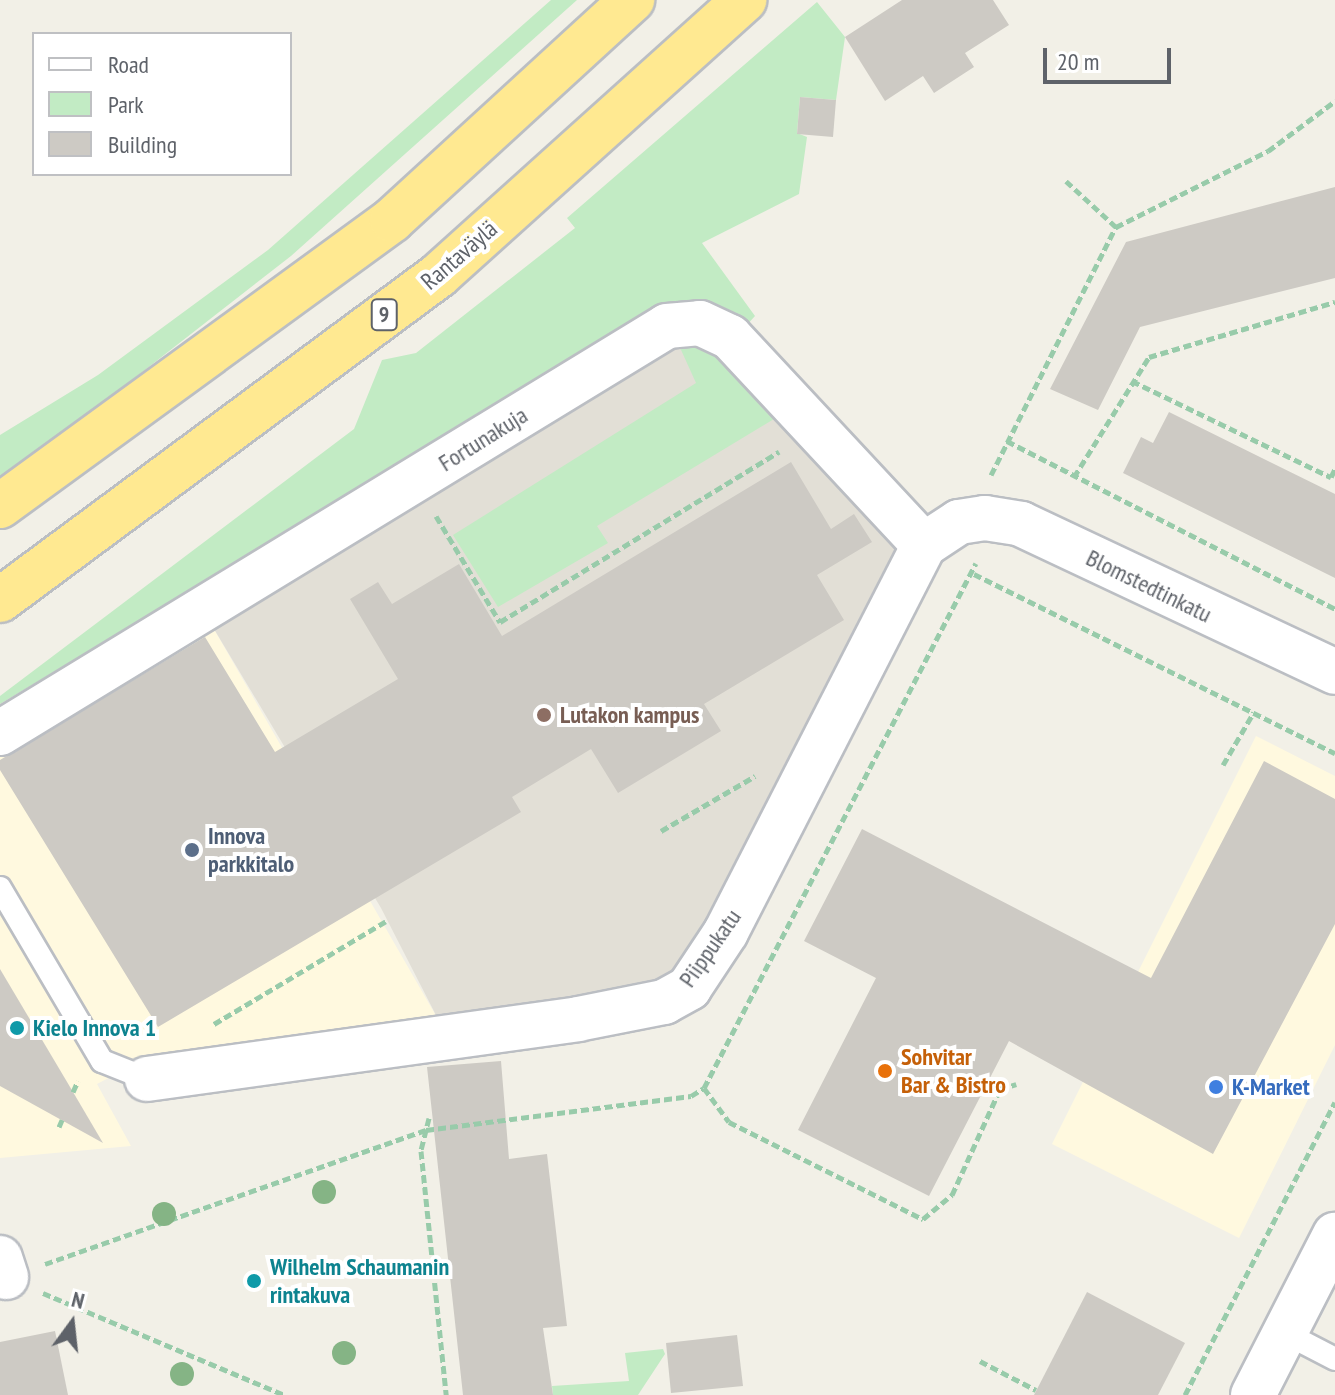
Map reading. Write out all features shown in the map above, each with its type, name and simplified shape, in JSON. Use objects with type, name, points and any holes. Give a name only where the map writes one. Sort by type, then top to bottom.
[{"type":"highway","points":[[0,506],[392,220],[632,0]]},
{"type":"highway","name":"Rantaväylä","points":[[0,600],[439,275],[744,0]]},
{"type":"street","name":"Fortunakuja","points":[[0,733],[667,326],[700,323],[730,337],[941,533]]},
{"type":"street","name":"Blomstedtinkatu","points":[[941,533],[985,518],[1021,524],[1335,672]]},
{"type":"street","name":"Piippukatu","points":[[147,1079],[578,1019],[664,1002],[689,988],[726,932],[941,533]]},
{"type":"street","points":[[1253,1395],[1335,1235]]},
{"type":"lane","points":[[0,888],[102,1061],[147,1079]]},
{"type":"lane","points":[[1285,1333],[1335,1359]]},
{"type":"path","points":[[1066,181],[1116,227]]},
{"type":"path","points":[[1074,477],[1149,357],[1335,302]]},
{"type":"path","points":[[1132,381],[1331,477],[1335,469]]},
{"type":"path","points":[[1007,441],[1335,609]]},
{"type":"path","points":[[415,481],[500,622],[782,451]]},
{"type":"path","points":[[974,573],[1335,753]]},
{"type":"path","points":[[1223,765],[1254,712]]},
{"type":"path","points":[[661,831],[767,769]]},
{"type":"path","points":[[199,1033],[386,921]]},
{"type":"path","points":[[704,1088],[729,1122],[923,1219],[952,1195],[1000,1089],[1016,1084]]},
{"type":"path","points":[[1185,1395],[1335,1102]]},
{"type":"path","points":[[429,1118],[421,1151],[446,1395]]},
{"type":"path","points":[[3,1268],[428,1130]]},
{"type":"path","points":[[3,1268],[285,1395]]},
{"type":"path","points":[[980,1361],[1036,1390]]},
{"type":"shaded area","name":"Lutakon kampus","points":[[677,341],[705,341],[909,553],[680,981],[439,1021],[381,908],[211,624]]},
{"type":"shaded area","points":[[211,624],[439,1021],[143,1060],[97,1084],[131,1146],[0,1158],[0,750]]},
{"type":"shaded area","points":[[1256,736],[1335,776],[1335,1045],[1239,1238],[1052,1144]]},
{"type":"green space","points":[[551,0],[577,0],[291,256],[0,483],[0,435],[98,375],[268,250]]},
{"type":"green space","points":[[817,2],[845,37],[836,100],[800,97],[797,133],[807,137],[799,194],[702,243],[755,316],[745,327],[662,309],[0,704],[0,696],[354,429],[382,360],[416,353],[575,228],[567,218]]},
{"type":"green space","points":[[677,341],[705,341],[779,416],[597,526],[608,543],[498,607],[453,535],[696,383]]},
{"type":"green space","points":[[663,1349],[665,1354],[638,1395],[553,1395],[552,1386],[629,1381],[625,1353]]},
{"type":"building","points":[[902,0],[993,0],[1009,25],[965,53],[974,67],[934,93],[923,76],[885,101],[845,37]]},
{"type":"building","points":[[800,97],[836,100],[833,137],[797,134]]},
{"type":"building","points":[[1335,187],[1335,278],[1140,327],[1098,410],[1050,389],[1126,242]]},
{"type":"building","points":[[1169,412],[1335,494],[1335,578],[1123,473],[1141,437],[1153,443]]},
{"type":"building","points":[[791,462],[831,529],[854,514],[872,542],[817,575],[844,620],[704,704],[721,731],[618,793],[591,749],[512,797],[521,812],[158,1027],[0,770],[0,760],[205,637],[275,752],[398,679],[350,599],[378,582],[392,604],[459,564],[502,636]]},
{"type":"building","points":[[1264,761],[1335,799],[1335,924],[1213,1154],[1009,1041],[929,1196],[798,1130],[876,978],[804,941],[862,829],[1151,978]]},
{"type":"building","name":"Kielo Innova 1","points":[[0,969],[73,1092],[103,1143],[0,1086]]},
{"type":"building","points":[[501,1061],[509,1159],[547,1154],[567,1326],[543,1328],[553,1395],[463,1395],[427,1067]]},
{"type":"building","points":[[1087,1292],[1185,1343],[1158,1395],[1034,1395]]},
{"type":"building","points":[[55,1331],[68,1395],[0,1395],[0,1342]]},
{"type":"building","points":[[737,1335],[743,1386],[671,1393],[666,1343]]},
{"type":"place","name":"Lutakon kampus","points":[[544,715]]},
{"type":"place","name":"Innova parkkitalo","points":[[192,850]]},
{"type":"place","name":"Kielo Innova 1","points":[[17,1028]]},
{"type":"place","name":"Sohvitar Bar & Bistro","points":[[885,1071]]},
{"type":"place","name":"K-Market","points":[[1216,1087]]},
{"type":"place","name":"Wilhelm Schaumanin rintakuva","points":[[254,1281]]}]
